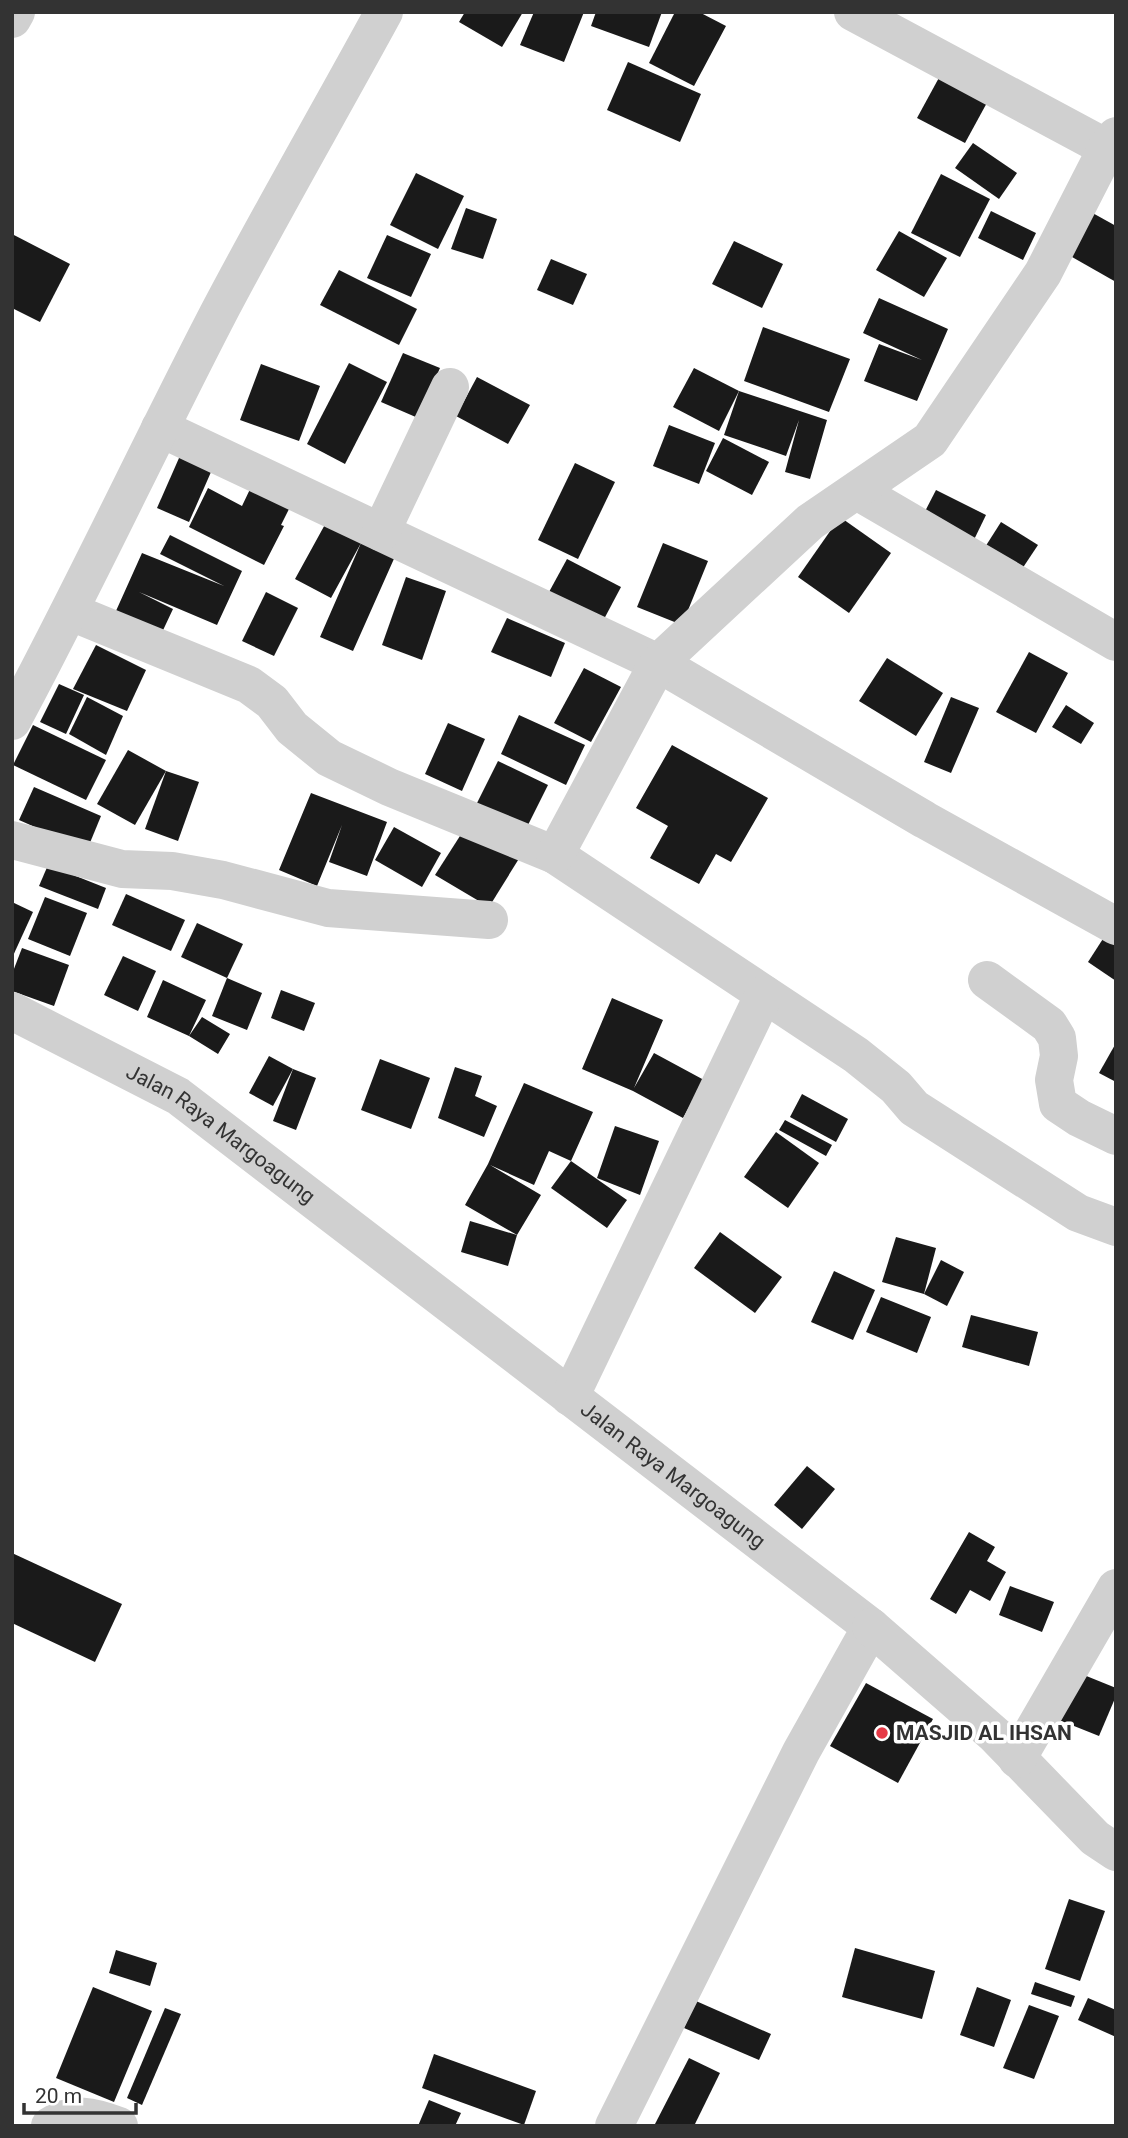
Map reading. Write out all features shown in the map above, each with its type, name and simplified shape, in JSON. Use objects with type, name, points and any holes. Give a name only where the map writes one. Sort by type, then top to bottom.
[{"type":"street","points":[[12,19],[16,12]]},
{"type":"street","points":[[12,721],[71,612],[160,428],[220,312],[384,12]]},
{"type":"street","points":[[555,855],[658,663],[810,522],[930,440],[1042,273],[1113,146],[853,12]]},
{"type":"street","points":[[380,532],[450,387]]},
{"type":"street","points":[[160,428],[658,663],[925,820],[1116,926]]},
{"type":"street","points":[[857,491],[1116,642]]},
{"type":"street","points":[[71,612],[249,685],[272,702],[292,728],[329,758],[389,787],[555,855],[856,1055],[905,1097],[1078,1213],[1116,1227]]},
{"type":"street","points":[[12,841],[122,869],[172,872],[223,880],[328,908],[489,920]]},
{"type":"street","points":[[987,980],[1049,1025],[1057,1038],[1059,1056],[1054,1080],[1058,1104],[1079,1118],[1116,1136]]},
{"type":"street","points":[[570,1397],[764,994]]},
{"type":"street","name":"Jalan Raya Margoagung","points":[[12,1011],[178,1096],[871,1627],[995,1735],[1095,1838],[1116,1852]]},
{"type":"street","points":[[1017,1759],[1116,1588]]},
{"type":"street","points":[[624,2123],[801,1752],[871,1627]]},
{"type":"street","points":[[50,2126],[72,2115],[96,2117],[119,2126]]},
{"type":"building","points":[[465,12],[523,12],[502,47],[459,22]]},
{"type":"building","points":[[534,12],[584,12],[564,62],[520,45]]},
{"type":"building","points":[[596,12],[662,12],[649,47],[591,26]]},
{"type":"building","points":[[675,12],[699,12],[726,26],[694,86],[649,63]]},
{"type":"building","points":[[628,62],[701,94],[680,142],[607,110]]},
{"type":"building","points":[[941,74],[989,99],[965,143],[917,118]]},
{"type":"building","points":[[973,143],[1017,173],[999,199],[955,168]]},
{"type":"building","points":[[416,173],[464,196],[438,249],[390,225]]},
{"type":"building","points":[[941,174],[990,199],[960,257],[911,233]]},
{"type":"building","points":[[466,208],[497,219],[483,259],[451,249]]},
{"type":"building","points":[[991,211],[1036,233],[1023,260],[978,238]]},
{"type":"building","points":[[1089,211],[1116,226],[1116,282],[1065,253]]},
{"type":"building","points":[[899,231],[947,258],[924,297],[876,270]]},
{"type":"building","points":[[12,234],[70,264],[40,322],[12,308]]},
{"type":"building","points":[[387,235],[431,254],[411,297],[367,278]]},
{"type":"building","points":[[734,241],[783,264],[762,308],[712,284]]},
{"type":"building","points":[[551,259],[587,274],[573,305],[537,290]]},
{"type":"building","points":[[339,270],[417,309],[399,345],[320,305]]},
{"type":"building","points":[[879,298],[948,329],[917,401],[864,381],[879,344],[922,360],[863,333]]},
{"type":"building","points":[[763,327],[850,359],[829,412],[744,381]]},
{"type":"building","points":[[403,353],[440,368],[418,418],[381,402]]},
{"type":"building","points":[[349,363],[387,382],[345,464],[307,444]]},
{"type":"building","points":[[261,364],[320,386],[299,441],[240,420]]},
{"type":"building","points":[[694,368],[739,391],[719,431],[673,407]]},
{"type":"building","points":[[477,377],[530,405],[508,444],[456,416]]},
{"type":"building","points":[[739,391],[827,420],[810,479],[785,472],[799,420],[786,456],[724,435]]},
{"type":"building","points":[[669,425],[715,443],[699,484],[653,466]]},
{"type":"building","points":[[723,438],[769,462],[752,495],[706,471]]},
{"type":"building","points":[[183,449],[215,463],[189,522],[157,508]]},
{"type":"building","points":[[575,463],[615,482],[578,559],[538,540]]},
{"type":"building","points":[[252,485],[292,503],[281,525],[284,526],[264,565],[189,527],[208,488],[242,506]]},
{"type":"building","points":[[936,490],[986,515],[969,550],[918,525]]},
{"type":"building","points":[[840,517],[891,553],[849,613],[798,577]]},
{"type":"building","points":[[328,519],[397,552],[353,651],[320,637],[361,543],[331,598],[295,579]]},
{"type":"building","points":[[1001,522],[1038,545],[1016,578],[980,555]]},
{"type":"building","points":[[170,535],[242,571],[217,625],[139,592],[173,609],[157,643],[111,622],[142,553],[224,586],[160,554]]},
{"type":"building","points":[[663,543],[708,561],[682,625],[637,607]]},
{"type":"building","points":[[567,559],[621,587],[603,621],[549,592]]},
{"type":"building","points":[[406,577],[446,591],[422,660],[382,645]]},
{"type":"building","points":[[266,592],[298,608],[274,656],[242,641]]},
{"type":"building","points":[[507,618],[565,643],[551,677],[491,652]]},
{"type":"building","points":[[96,645],[146,670],[127,711],[73,689]]},
{"type":"building","points":[[1029,652],[1068,673],[1036,733],[996,712]]},
{"type":"building","points":[[887,658],[943,693],[916,736],[859,701]]},
{"type":"building","points":[[584,668],[621,687],[591,742],[554,723]]},
{"type":"building","points":[[59,684],[84,695],[66,734],[40,722]]},
{"type":"building","points":[[87,697],[123,716],[106,755],[69,734]]},
{"type":"building","points":[[951,697],[979,708],[951,773],[924,762]]},
{"type":"building","points":[[1066,705],[1094,723],[1081,744],[1052,727]]},
{"type":"building","points":[[519,715],[585,745],[566,785],[501,754]]},
{"type":"building","points":[[448,723],[485,739],[462,791],[425,774]]},
{"type":"building","points":[[33,725],[106,760],[86,800],[13,765]]},
{"type":"building","points":[[672,745],[768,798],[731,862],[716,854],[699,884],[650,858],[668,826],[636,808]]},
{"type":"building","points":[[128,750],[166,771],[135,825],[97,804]]},
{"type":"building","points":[[498,761],[548,785],[525,831],[475,807]]},
{"type":"building","points":[[166,771],[199,782],[178,841],[145,829]]},
{"type":"building","points":[[34,787],[101,816],[87,850],[19,820]]},
{"type":"building","points":[[311,793],[387,822],[367,876],[329,862],[342,825],[317,886],[279,870]]},
{"type":"building","points":[[467,825],[520,857],[489,907],[435,875]]},
{"type":"building","points":[[394,827],[441,853],[422,887],[375,860]]},
{"type":"building","points":[[48,865],[106,888],[98,909],[39,886]]},
{"type":"building","points":[[126,894],[185,920],[171,951],[112,925]]},
{"type":"building","points":[[45,897],[87,913],[70,956],[28,939]]},
{"type":"building","points":[[12,902],[33,912],[12,958]]},
{"type":"building","points":[[197,923],[243,944],[227,978],[181,957]]},
{"type":"building","points":[[1108,931],[1116,936],[1116,981],[1088,962]]},
{"type":"building","points":[[22,948],[69,965],[54,1006],[12,991],[12,974]]},
{"type":"building","points":[[123,956],[156,971],[138,1011],[104,995]]},
{"type":"building","points":[[227,978],[262,993],[247,1030],[212,1016]]},
{"type":"building","points":[[163,980],[206,1000],[189,1036],[147,1017]]},
{"type":"building","points":[[281,990],[315,1003],[304,1031],[271,1018]]},
{"type":"building","points":[[612,998],[663,1020],[634,1088],[654,1053],[704,1080],[683,1118],[633,1091],[582,1069]]},
{"type":"building","points":[[202,1017],[230,1034],[218,1054],[189,1036]]},
{"type":"building","points":[[1116,1043],[1116,1082],[1099,1073]]},
{"type":"building","points":[[269,1056],[293,1069],[273,1106],[249,1093]]},
{"type":"building","points":[[380,1059],[430,1078],[411,1129],[361,1110]]},
{"type":"building","points":[[455,1067],[482,1076],[475,1096],[497,1106],[484,1137],[438,1118]]},
{"type":"building","points":[[293,1069],[316,1078],[296,1130],[273,1121]]},
{"type":"building","points":[[524,1083],[593,1112],[571,1161],[549,1151],[534,1185],[490,1165],[541,1195],[517,1235],[465,1205],[488,1164]]},
{"type":"building","points":[[802,1094],[848,1119],[836,1142],[790,1117]]},
{"type":"building","points":[[785,1120],[832,1145],[826,1156],[779,1130]]},
{"type":"building","points":[[615,1126],[659,1141],[640,1195],[597,1178]]},
{"type":"building","points":[[776,1132],[819,1163],[788,1208],[744,1177]]},
{"type":"building","points":[[571,1161],[627,1200],[607,1228],[551,1188]]},
{"type":"building","points":[[470,1221],[517,1235],[508,1266],[461,1252]]},
{"type":"building","points":[[720,1232],[782,1277],[755,1313],[694,1268]]},
{"type":"building","points":[[896,1237],[936,1248],[924,1294],[882,1282]]},
{"type":"building","points":[[941,1260],[964,1272],[947,1306],[924,1294]]},
{"type":"building","points":[[834,1271],[875,1290],[853,1340],[811,1322]]},
{"type":"building","points":[[881,1297],[931,1317],[917,1353],[866,1332]]},
{"type":"building","points":[[971,1315],[1038,1332],[1029,1366],[962,1347]]},
{"type":"building","points":[[807,1466],[835,1489],[802,1529],[774,1505]]},
{"type":"building","points":[[969,1532],[995,1547],[987,1561],[1006,1572],[990,1601],[970,1590],[956,1614],[930,1599]]},
{"type":"building","points":[[12,1553],[122,1604],[95,1662],[12,1623]]},
{"type":"building","points":[[1010,1586],[1054,1602],[1042,1632],[999,1615]]},
{"type":"building","points":[[1079,1673],[1116,1688],[1116,1696],[1099,1736],[1059,1720]]},
{"type":"building","name":"MASJID AL IHSAN","points":[[866,1683],[933,1719],[898,1783],[830,1746]]},
{"type":"building","points":[[1069,1899],[1105,1911],[1080,1981],[1045,1969]]},
{"type":"building","points":[[855,1948],[935,1971],[922,2019],[842,1997]]},
{"type":"building","points":[[116,1950],[157,1963],[150,1986],[109,1973]]},
{"type":"building","points":[[1035,1982],[1075,1996],[1071,2007],[1031,1994]]},
{"type":"building","points":[[93,1987],[152,2011],[114,2102],[56,2078]]},
{"type":"building","points":[[977,1987],[1011,2000],[994,2047],[960,2035]]},
{"type":"building","points":[[1088,1998],[1116,2010],[1116,2037],[1078,2020]]},
{"type":"building","points":[[696,2001],[771,2034],[759,2060],[684,2028]]},
{"type":"building","points":[[1029,2005],[1059,2016],[1034,2079],[1003,2068]]},
{"type":"building","points":[[165,2008],[181,2014],[142,2105],[127,2098]]},
{"type":"building","points":[[434,2054],[536,2091],[524,2125],[422,2088]]},
{"type":"building","points":[[689,2058],[720,2073],[694,2126],[659,2126],[655,2124]]},
{"type":"building","points":[[429,2100],[461,2113],[455,2126],[418,2126]]},
{"type":"place","name":"MASJID AL IHSAN","points":[[882,1733]]}]
